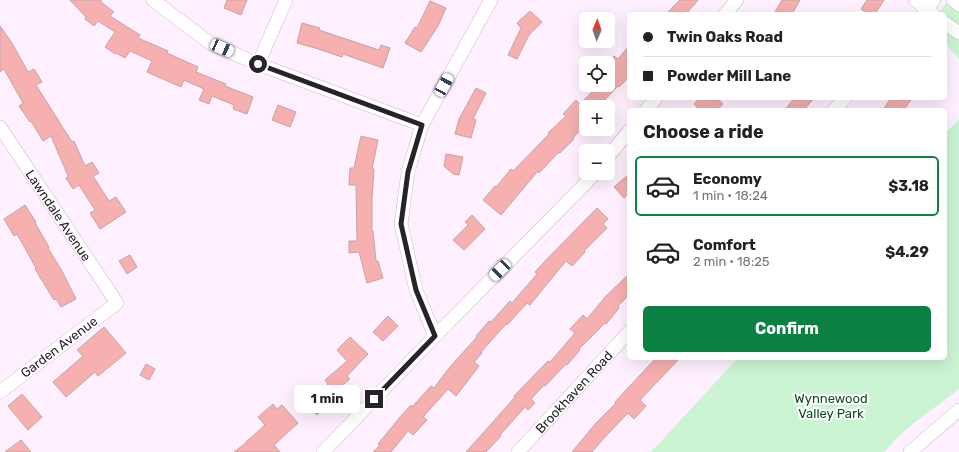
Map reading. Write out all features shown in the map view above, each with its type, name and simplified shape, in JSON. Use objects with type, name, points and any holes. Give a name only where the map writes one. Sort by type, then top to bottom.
[{"type":"street","points":[[153,0],[210,43],[258,64],[422,125]]},
{"type":"street","points":[[258,64],[286,0]]},
{"type":"street","points":[[435,336],[416,290],[401,224],[408,172],[422,125],[491,0]]},
{"type":"street","points":[[727,12],[737,0]]},
{"type":"street","points":[[915,0],[929,9]]},
{"type":"street","points":[[953,0],[959,4]]},
{"type":"street","points":[[947,24],[959,33]]},
{"type":"street","points":[[648,108],[654,100]]},
{"type":"street","points":[[836,108],[843,100]]},
{"type":"street","name":"Lawndale Avenue","points":[[0,127],[117,303]]},
{"type":"street","points":[[615,148],[627,133]]},
{"type":"street","points":[[323,452],[589,180]]},
{"type":"street","name":"Garden Avenue","points":[[0,392],[117,303]]},
{"type":"street","name":"Brookhaven Road","points":[[518,452],[627,334]]},
{"type":"street","points":[[910,452],[959,410]]},
{"type":"green space","points":[[948,1],[959,12],[959,59],[947,45],[947,12],[940,12]]},
{"type":"green space","name":"Wynnewood Valley Park","points":[[959,119],[959,389],[902,433],[884,452],[651,452],[736,360],[947,360],[947,132]]},
{"type":"building","points":[[70,0],[101,0],[101,2],[114,12],[110,16],[140,35],[138,38],[168,51],[167,53],[198,67],[196,72],[253,97],[247,114],[233,109],[234,105],[212,96],[209,104],[199,100],[204,89],[184,80],[181,87],[147,72],[152,61],[130,51],[125,58],[116,53],[115,54],[105,47],[115,32],[98,21],[94,26],[85,19],[86,17]]},
{"type":"building","points":[[227,0],[247,0],[241,15],[224,8]]},
{"type":"building","points":[[680,0],[698,0],[688,12],[668,12]]},
{"type":"building","points":[[782,0],[800,0],[793,12],[775,12]]},
{"type":"building","points":[[867,0],[884,0],[876,12],[865,12],[861,9]]},
{"type":"building","points":[[430,1],[446,8],[438,26],[421,52],[405,43],[415,27],[417,28]]},
{"type":"building","points":[[530,11],[542,22],[529,35],[517,59],[508,55],[521,28],[517,23]]},
{"type":"building","points":[[302,23],[320,28],[319,30],[379,50],[381,45],[390,48],[383,68],[343,54],[342,57],[297,43]]},
{"type":"building","points":[[0,26],[12,43],[28,72],[34,69],[42,82],[36,85],[72,142],[74,141],[85,166],[92,162],[99,173],[93,176],[109,201],[116,197],[126,212],[100,229],[90,213],[95,210],[79,185],[73,189],[66,178],[68,176],[51,136],[43,141],[31,121],[30,122],[19,106],[23,103],[4,69],[0,72]]},
{"type":"building","points":[[627,48],[627,79],[615,89],[615,57],[618,59]]},
{"type":"building","points":[[476,88],[486,93],[473,119],[476,120],[471,138],[455,134],[459,119]]},
{"type":"building","points":[[592,92],[612,92],[605,100],[584,100]]},
{"type":"building","points":[[576,100],[579,103],[579,132],[573,138],[574,139],[560,153],[559,152],[539,173],[538,171],[501,215],[483,200],[511,169],[513,171],[566,116],[563,114]]},
{"type":"building","points":[[698,100],[719,100],[723,104],[719,108],[698,108],[694,104]]},
{"type":"building","points":[[792,100],[812,100],[806,108],[786,108]]},
{"type":"building","points":[[890,100],[911,100],[905,108],[884,108]]},
{"type":"building","points":[[278,105],[296,112],[290,127],[272,120]]},
{"type":"building","points":[[361,136],[378,140],[372,169],[374,169],[372,231],[376,261],[378,261],[383,278],[367,283],[359,252],[349,253],[349,241],[357,241],[356,185],[349,185],[350,168],[354,168]]},
{"type":"building","points":[[446,154],[463,157],[459,175],[453,174],[444,166]]},
{"type":"building","points":[[627,176],[627,195],[624,198],[614,187]]},
{"type":"building","points":[[25,205],[36,222],[35,223],[76,299],[61,307],[56,299],[54,300],[35,269],[36,268],[17,234],[14,236],[4,219]]},
{"type":"building","points":[[597,208],[608,219],[603,224],[607,228],[584,251],[585,252],[572,266],[566,261],[530,305],[527,303],[507,325],[506,324],[474,362],[479,366],[456,396],[448,389],[423,417],[427,420],[413,435],[408,431],[391,452],[373,452],[411,405],[412,407],[431,386],[434,388],[489,321],[491,322],[510,301],[512,303],[537,274],[535,272]]},
{"type":"building","points":[[472,215],[485,229],[464,250],[453,240],[468,225],[465,222]]},
{"type":"building","points":[[130,255],[137,267],[127,274],[119,261]]},
{"type":"building","points":[[627,276],[627,297],[618,306],[619,308],[606,324],[605,323],[579,349],[580,350],[567,365],[566,364],[531,399],[535,403],[528,410],[525,407],[486,452],[466,452],[515,397],[514,396],[548,361],[550,362],[575,333],[570,329],[583,315],[587,319],[606,296]]},
{"type":"building","points":[[388,316],[398,326],[383,341],[373,332]]},
{"type":"building","points":[[104,327],[126,353],[98,376],[95,372],[66,397],[53,382],[83,356],[77,350]]},
{"type":"building","points":[[350,337],[368,354],[347,376],[350,379],[329,396],[332,399],[317,415],[307,405],[328,384],[325,380],[347,361],[337,350]]},
{"type":"building","points":[[654,360],[678,360],[640,400],[646,406],[634,419],[628,413],[592,452],[572,452],[596,423],[616,403],[615,402]]},
{"type":"building","points":[[146,364],[155,369],[149,380],[140,375]]},
{"type":"building","points":[[22,394],[42,417],[28,430],[8,406]]},
{"type":"building","points":[[273,404],[277,409],[282,405],[298,423],[274,445],[280,452],[234,452],[265,425],[258,417]]},
{"type":"building","points":[[21,440],[31,452],[5,452]]},
{"type":"route","points":[[258,64],[422,125],[408,172],[401,224],[416,290],[435,336],[374,399]]}]
